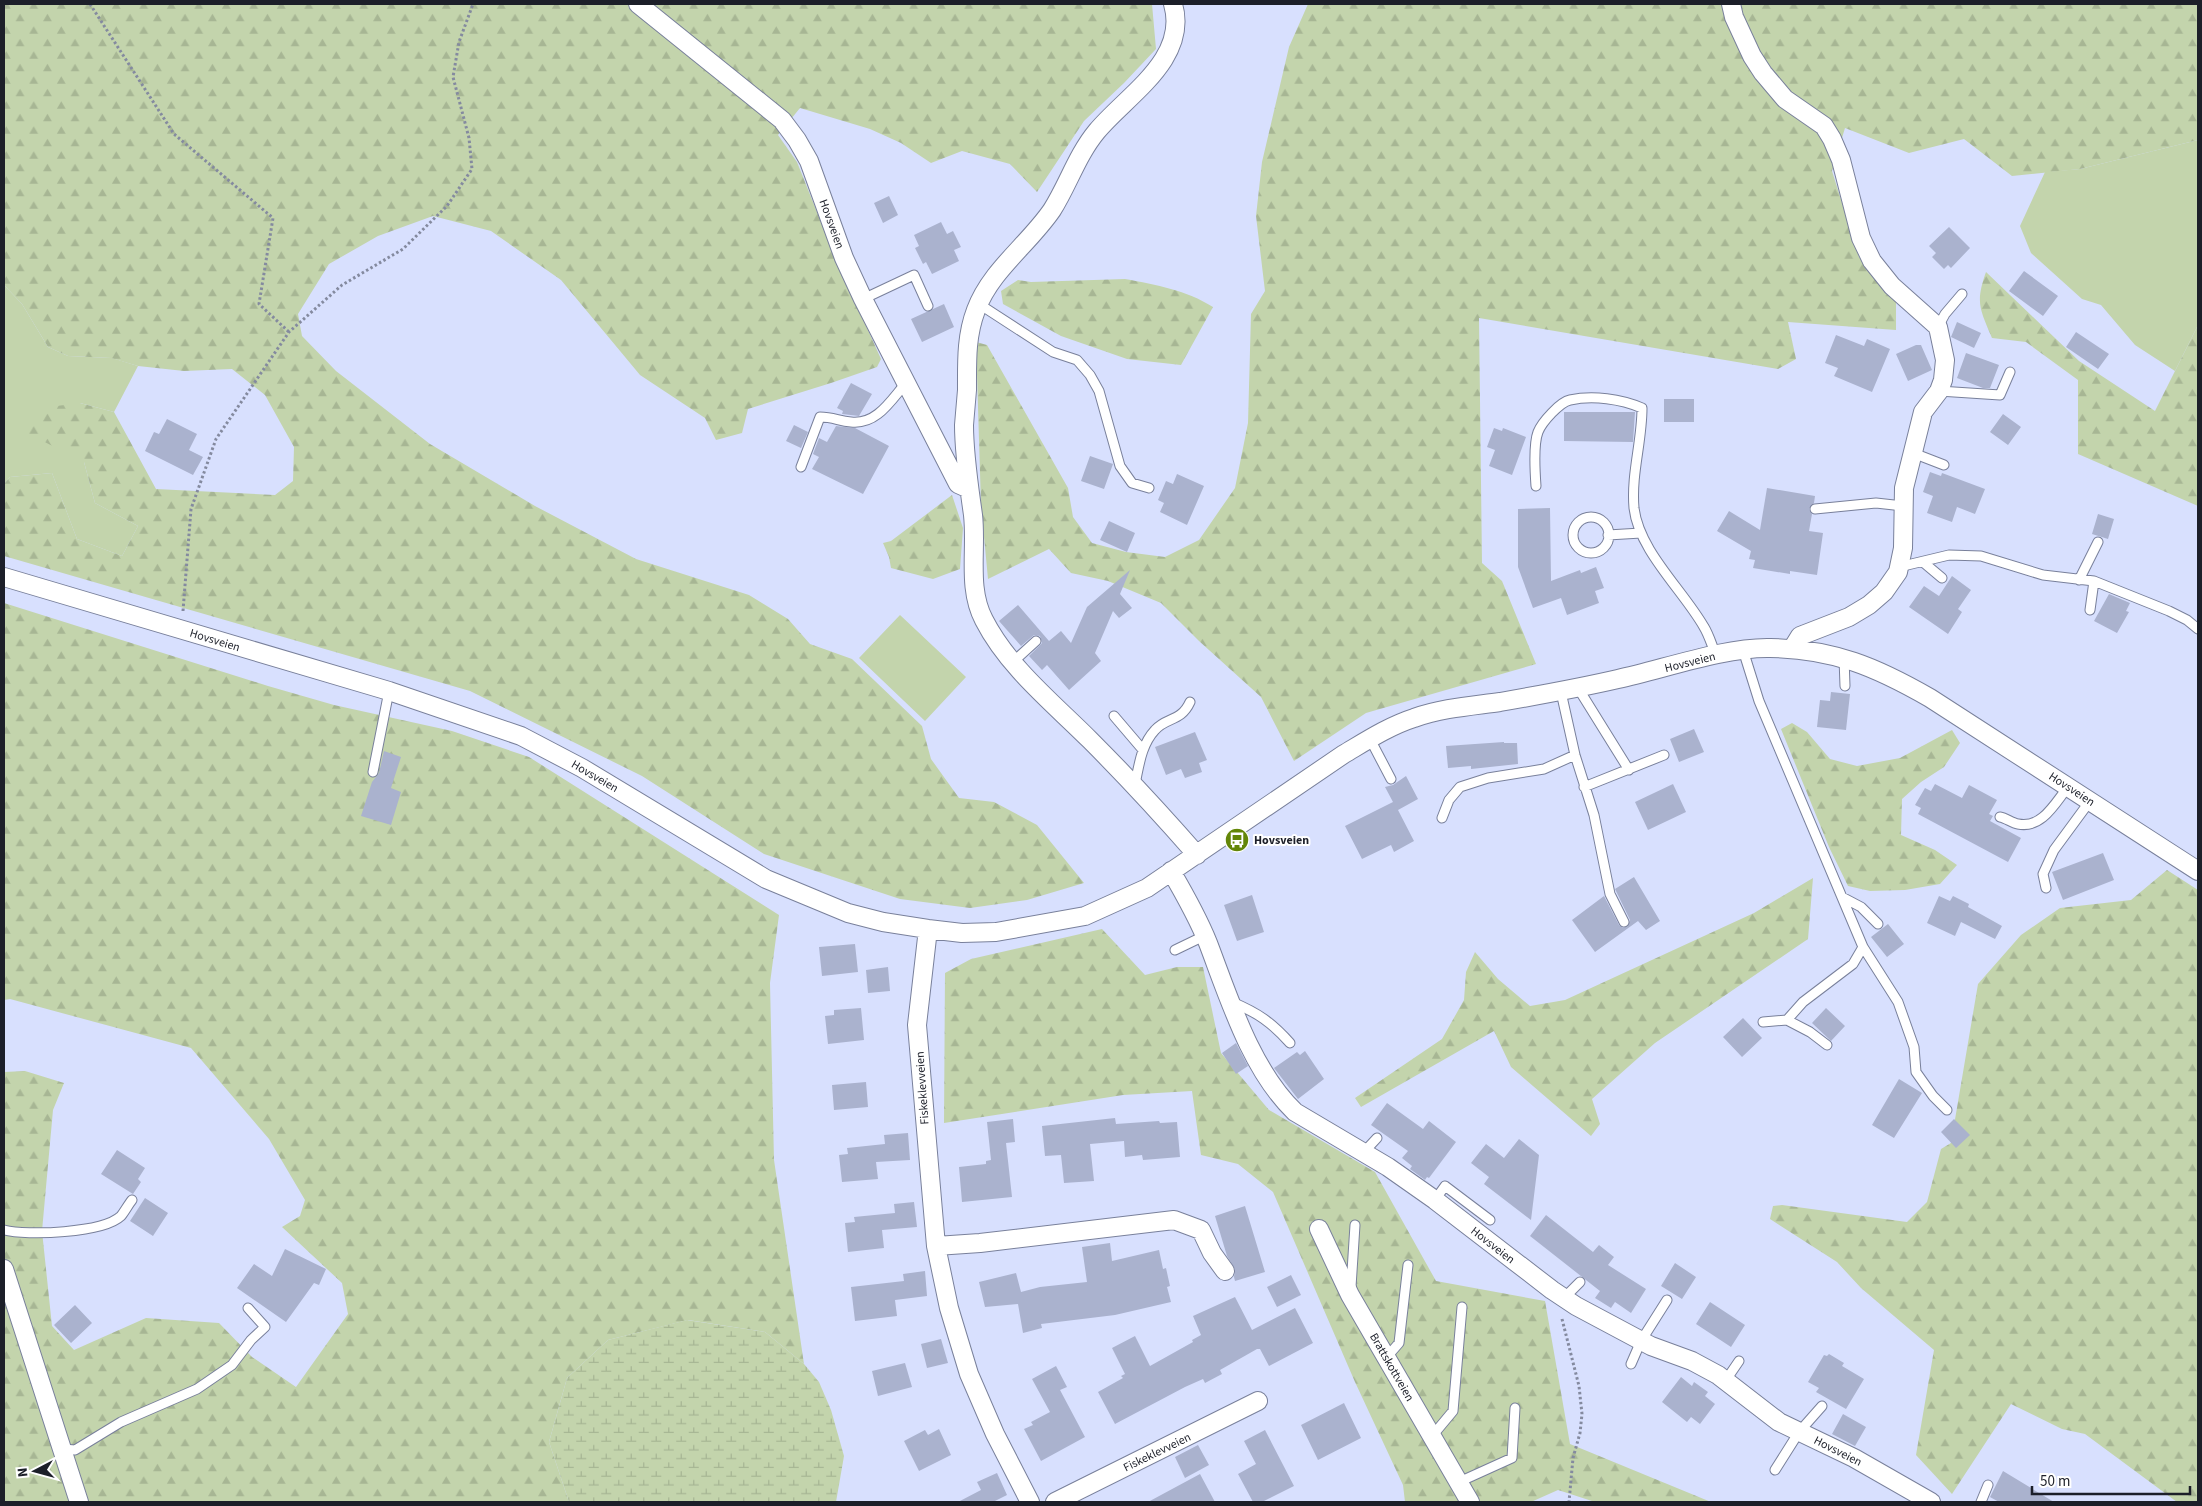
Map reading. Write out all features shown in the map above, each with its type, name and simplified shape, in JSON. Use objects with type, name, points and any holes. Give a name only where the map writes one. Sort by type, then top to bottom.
[{"type":"street","name":"Hovsveien","points":[[638,4],[782,120],[797,140],[809,161],[844,258],[862,299],[958,484],[968,489]]},
{"type":"street","points":[[1173,4],[1174,30],[1169,50],[1155,72],[1096,132],[1081,155],[1053,208],[1037,231],[995,276],[979,304],[969,330],[965,434],[968,489],[975,536],[973,569],[978,605],[994,639],[1013,662],[1135,784],[1197,855]]},
{"type":"street","points":[[1731,4],[1734,17],[1752,56],[1763,73],[1785,99],[1824,126],[1832,139],[1841,160],[1861,238],[1872,261],[1892,286],[1938,327],[1945,360],[1943,380],[1939,391],[1923,412],[1904,488],[1903,548],[1898,572],[1884,592],[1869,605],[1850,617],[1800,636],[1792,649]]},
{"type":"street","points":[[938,444],[953,442],[965,434]]},
{"type":"street","name":"Hovsveien","points":[[4,577],[389,691],[521,736],[640,802],[766,879],[848,913],[882,922],[928,929],[962,933],[996,932],[1085,916],[1147,888],[1370,739],[1397,725],[1429,713],[1561,692],[1716,655],[1768,648],[1792,649],[1844,658],[1870,666],[1930,698],[2198,871]]},
{"type":"street","name":"Hovsveien","points":[[1171,872],[1193,909],[1229,1001],[1258,1060],[1284,1102],[1295,1112],[1364,1152],[1435,1200],[1558,1294],[1641,1341],[1692,1361],[1726,1380],[1779,1422],[1854,1458],[1931,1502]]},
{"type":"street","name":"Fiskeklevveien","points":[[928,929],[917,1025],[936,1246],[949,1308],[969,1374],[995,1434],[1030,1502]]},
{"type":"street","points":[[936,1246],[980,1243],[1174,1220],[1202,1230],[1212,1253],[1225,1271]]},
{"type":"street","name":"Brattskottveien","points":[[1319,1228],[1350,1295],[1433,1435],[1470,1502]]},
{"type":"street","points":[[4,1269],[79,1502]]},
{"type":"street","name":"Fiskeklevveien","points":[[1055,1502],[1258,1401]]},
{"type":"lane","points":[[862,299],[914,275],[928,306]]},
{"type":"lane","points":[[1938,327],[1945,314],[1962,294]]},
{"type":"lane","points":[[979,304],[1053,352],[1077,360],[1090,375],[1099,391],[1120,466],[1132,483],[1149,488]]},
{"type":"lane","points":[[1939,391],[2000,395],[2010,372]]},
{"type":"lane","points":[[801,467],[820,417],[834,417],[850,422],[868,421],[883,411],[906,383]]},
{"type":"lane","points":[[1536,486],[1535,465],[1538,432],[1554,409],[1568,400],[1601,399],[1627,402],[1642,408],[1642,427],[1633,482],[1634,510],[1641,533],[1705,628],[1716,655]]},
{"type":"lane","points":[[1913,453],[1944,465]]},
{"type":"lane","points":[[1815,509],[1876,503],[1903,506]]},
{"type":"lane","points":[[1587,518],[1600,520],[1608,530],[1608,535],[1606,544],[1595,553],[1581,550],[1573,539],[1576,525],[1587,518]]},
{"type":"lane","points":[[1608,535],[1641,533]]},
{"type":"lane","points":[[2079,580],[2098,542]]},
{"type":"lane","points":[[1899,567],[1959,554],[1980,556],[2043,575],[2094,581],[2169,611],[2187,620],[2198,629]]},
{"type":"lane","points":[[1923,562],[1942,578]]},
{"type":"lane","points":[[2090,610],[2094,581]]},
{"type":"lane","points":[[1013,662],[1036,641]]},
{"type":"lane","points":[[1743,650],[1759,701],[1863,947],[1898,1002],[1914,1047],[1916,1072],[1933,1096],[1947,1110]]},
{"type":"lane","points":[[1844,658],[1845,686]]},
{"type":"lane","points":[[1578,688],[1629,770]]},
{"type":"lane","points":[[373,772],[389,691]]},
{"type":"lane","points":[[1561,692],[1575,755],[1594,815],[1610,894],[1624,922]]},
{"type":"lane","points":[[1135,784],[1143,750],[1155,729],[1185,712],[1190,702]]},
{"type":"lane","points":[[1114,716],[1143,750]]},
{"type":"lane","points":[[1370,739],[1391,779]]},
{"type":"lane","points":[[1442,818],[1449,800],[1460,787],[1488,778],[1544,769],[1575,755]]},
{"type":"lane","points":[[1584,787],[1664,755]]},
{"type":"lane","points":[[2000,817],[2016,824],[2031,825],[2041,819],[2068,787]]},
{"type":"lane","points":[[2046,888],[2042,874],[2054,850],[2090,800]]},
{"type":"lane","points":[[1842,897],[1861,907],[1878,924]]},
{"type":"lane","points":[[1175,950],[1204,936]]},
{"type":"lane","points":[[1786,1020],[1803,1002],[1853,964],[1863,947]]},
{"type":"lane","points":[[1229,1001],[1252,1011],[1272,1024],[1290,1043]]},
{"type":"lane","points":[[1763,1022],[1786,1020],[1810,1032],[1827,1045]]},
{"type":"lane","points":[[1364,1152],[1377,1138]]},
{"type":"lane","points":[[1435,1200],[1445,1186],[1490,1220]]},
{"type":"lane","points":[[4,1230],[57,1233],[85,1229],[110,1222],[121,1216],[132,1200]]},
{"type":"lane","points":[[1350,1295],[1355,1225]]},
{"type":"lane","points":[[1386,1358],[1400,1343],[1408,1265]]},
{"type":"lane","points":[[1558,1294],[1580,1282]]},
{"type":"lane","points":[[1631,1364],[1641,1341],[1667,1300]]},
{"type":"lane","points":[[1433,1435],[1453,1411],[1462,1307]]},
{"type":"lane","points":[[63,1450],[76,1450],[121,1422],[197,1389],[232,1365],[251,1340],[264,1327],[248,1308]]},
{"type":"lane","points":[[1726,1380],[1739,1361]]},
{"type":"lane","points":[[1775,1470],[1799,1432],[1822,1406]]},
{"type":"lane","points":[[1459,1482],[1512,1458],[1515,1408]]},
{"type":"lane","points":[[1980,1502],[1988,1485]]},
{"type":"path","points":[[90,4],[174,134],[274,218],[259,304],[289,332]]},
{"type":"path","points":[[181,629],[191,510],[216,439],[289,332],[342,285],[402,249],[447,206],[472,169],[469,138],[453,77],[459,42],[472,4]]},
{"type":"path","points":[[1558,1294],[1561,1316],[1578,1386],[1582,1414],[1580,1432],[1573,1458],[1569,1502]]},
{"type":"green space","points":[[4,4],[1152,4],[1156,49],[1084,121],[1037,192],[1010,164],[962,151],[931,163],[901,143],[870,129],[800,108],[778,135],[797,162],[833,252],[881,359],[877,367],[748,409],[742,433],[716,440],[705,418],[640,375],[561,280],[491,231],[433,216],[378,236],[329,264],[298,314],[302,336],[336,371],[430,444],[535,506],[636,559],[749,595],[788,619],[810,644],[852,659],[922,726],[931,759],[959,798],[994,802],[1037,825],[1084,883],[1027,900],[970,908],[900,899],[764,854],[642,776],[470,691],[4,556],[4,484],[10,477],[52,473],[77,539],[122,556],[138,526],[95,503],[84,462],[25,432],[41,408],[80,403],[114,412],[156,489],[275,495],[293,481],[294,447],[265,395],[232,369],[184,371],[138,366],[111,358],[68,356],[48,347],[22,304],[4,285]]},
{"type":"green space","points":[[1308,4],[2198,4],[2198,140],[2080,169],[2012,176],[1964,139],[1909,153],[1845,128],[1832,171],[1859,257],[1896,300],[1896,330],[1788,322],[1796,359],[1778,369],[1479,318],[1482,563],[1502,581],[1536,664],[1366,713],[1294,761],[1261,697],[1199,641],[1161,603],[1108,581],[1071,573],[1049,549],[988,579],[981,505],[976,342],[987,345],[1068,488],[1073,517],[1092,543],[1126,552],[1165,557],[1199,540],[1235,488],[1248,423],[1251,314],[1265,291],[1256,216],[1262,162],[1289,47]]},
{"type":"green space","points":[[2198,140],[2198,325],[2175,371],[2135,345],[2101,305],[2082,299],[2031,253],[2020,226],[2045,172],[2080,169]]},
{"type":"green space","points":[[1986,272],[2079,361],[2155,411],[2198,325],[2198,506],[2078,454],[2078,380],[2026,342],[1992,338],[1980,306],[1981,291]]},
{"type":"green space","points":[[1125,279],[1182,292],[1213,307],[1181,365],[1127,359],[1061,336],[1003,304],[1001,291],[1018,280],[1031,282]]},
{"type":"green space","points":[[4,285],[22,304],[48,347],[68,356],[112,358],[138,366],[114,412],[80,403],[84,462],[95,503],[138,526],[122,556],[77,539],[52,473],[10,477],[4,484]]},
{"type":"green space","points":[[952,495],[963,528],[960,569],[933,579],[891,568],[883,543],[891,541]]},
{"type":"green space","points":[[4,603],[268,686],[334,705],[452,731],[529,757],[779,915],[770,983],[774,1160],[804,1364],[765,1332],[688,1320],[608,1340],[567,1378],[549,1442],[569,1502],[4,1502],[4,1072],[25,1071],[64,1083],[53,1110],[42,1231],[52,1326],[74,1350],[146,1318],[219,1323],[252,1357],[296,1387],[348,1314],[342,1283],[282,1227],[300,1216],[305,1200],[269,1139],[191,1048],[10,999],[4,1000]]},
{"type":"green space","points":[[900,615],[966,677],[925,721],[859,658]]},
{"type":"green space","points":[[1792,723],[1807,732],[1830,759],[1857,766],[1900,758],[1952,730],[1960,743],[1944,767],[1921,782],[1902,799],[1901,835],[1935,850],[1957,865],[1940,884],[1905,890],[1870,891],[1848,886],[1829,847],[1781,729]]},
{"type":"green space","points":[[2167,870],[2198,890],[2198,1502],[2177,1502],[2085,1434],[2062,1429],[2011,1404],[1952,1494],[1916,1455],[1934,1350],[1861,1288],[1837,1262],[1770,1219],[1773,1206],[1782,1205],[1907,1222],[1927,1202],[1941,1149],[1951,1143],[1978,984],[2021,935],[2060,908],[2131,900]]},
{"type":"green space","points":[[1813,878],[1808,939],[1655,1043],[1592,1099],[1600,1124],[1591,1136],[1511,1067],[1494,1031],[1361,1107],[1355,1098],[1442,1039],[1464,1000],[1466,972],[1475,952],[1498,979],[1530,1006],[1565,1000],[1754,913]]},
{"type":"green space","points":[[1102,929],[1145,975],[1177,967],[1203,967],[1221,1053],[1269,1110],[1375,1172],[1436,1281],[1545,1301],[1570,1444],[1711,1502],[1595,1502],[1558,1490],[1531,1502],[1405,1502],[1403,1485],[1355,1382],[1273,1192],[1238,1164],[1201,1155],[1192,1091],[1123,1095],[944,1123],[945,973],[971,959]]},
{"type":"green space","points":[[687,1320],[765,1332],[804,1364],[819,1382],[831,1410],[844,1456],[836,1502],[569,1502],[549,1442],[567,1378],[608,1340]]},
{"type":"building","points":[[889,196],[898,215],[883,223],[874,203]]},
{"type":"building","points":[[941,222],[947,234],[953,231],[961,247],[954,250],[959,261],[932,274],[926,262],[923,264],[915,248],[919,246],[914,235]]},
{"type":"building","points":[[1949,227],[1970,248],[1951,268],[1948,265],[1944,269],[1932,257],[1936,253],[1929,246]]},
{"type":"building","points":[[2024,271],[2058,296],[2043,316],[2009,291]]},
{"type":"building","points":[[944,304],[954,327],[922,342],[911,319]]},
{"type":"building","points":[[1957,322],[1981,333],[1974,348],[1951,337]]},
{"type":"building","points":[[2076,332],[2109,354],[2098,369],[2066,347]]},
{"type":"building","points":[[1836,335],[1864,346],[1867,339],[1890,349],[1872,392],[1834,376],[1838,368],[1825,363]]},
{"type":"building","points":[[1916,345],[1921,345],[1932,370],[1908,381],[1896,354]]},
{"type":"building","points":[[1966,353],[1999,365],[1990,388],[1983,388],[1957,378]]},
{"type":"building","points":[[851,383],[872,394],[859,416],[842,414],[843,411],[837,408]]},
{"type":"building","points":[[1664,399],[1694,399],[1694,422],[1664,422]]},
{"type":"building","points":[[1564,412],[1635,412],[1633,442],[1564,441]]},
{"type":"building","points":[[2003,414],[2021,427],[2008,445],[1990,432]]},
{"type":"building","points":[[167,419],[197,434],[189,450],[203,457],[193,475],[145,451],[154,432],[159,434]]},
{"type":"building","points":[[794,425],[808,432],[801,448],[786,441]]},
{"type":"building","points":[[836,426],[855,428],[889,446],[863,494],[812,469],[819,457],[813,454],[819,438],[827,442]]},
{"type":"building","points":[[1494,428],[1502,431],[1503,428],[1526,437],[1512,475],[1489,466],[1495,450],[1487,447]]},
{"type":"building","points":[[1090,456],[1113,464],[1104,489],[1081,481]]},
{"type":"building","points":[[1930,472],[1941,476],[1942,473],[1985,489],[1975,514],[1957,507],[1952,522],[1927,513],[1933,496],[1923,492]]},
{"type":"building","points":[[1177,474],[1204,486],[1187,525],[1160,512],[1164,503],[1158,500],[1166,481],[1173,484]]},
{"type":"building","points":[[1767,488],[1815,496],[1814,503],[1809,509],[1812,514],[1809,531],[1823,533],[1817,575],[1790,571],[1790,574],[1753,568],[1755,560],[1749,559],[1751,551],[1717,531],[1729,511],[1760,530]]},
{"type":"building","points":[[1550,508],[1551,581],[1580,570],[1581,573],[1596,567],[1604,588],[1595,591],[1599,603],[1567,615],[1561,598],[1533,608],[1518,567],[1518,509]]},
{"type":"building","points":[[2098,514],[2114,519],[2108,539],[2092,534]]},
{"type":"building","points":[[1109,521],[1135,533],[1127,552],[1100,540]]},
{"type":"building","points":[[1130,570],[1120,594],[1132,608],[1119,618],[1113,611],[1095,653],[1101,661],[1069,690],[1047,665],[1042,670],[1029,656],[1042,643],[1040,636],[1034,635],[1021,646],[999,621],[1018,605],[1049,641],[1061,631],[1071,643],[1087,607]]},
{"type":"building","points":[[1952,576],[1971,590],[1958,609],[1962,612],[1948,634],[1909,607],[1924,586],[1939,596]]},
{"type":"building","points":[[2109,594],[2130,603],[2126,611],[2129,612],[2117,633],[2094,621]]},
{"type":"building","points":[[1831,692],[1850,694],[1846,730],[1817,727],[1820,700],[1830,701]]},
{"type":"building","points":[[1694,729],[1704,752],[1679,762],[1670,739]]},
{"type":"building","points":[[1195,732],[1207,760],[1199,763],[1202,772],[1185,778],[1181,769],[1166,775],[1155,747]]},
{"type":"building","points":[[1504,742],[1517,743],[1518,764],[1471,769],[1471,766],[1448,768],[1446,746]]},
{"type":"building","points":[[384,751],[401,757],[391,788],[401,792],[391,825],[361,816],[372,782],[379,773]]},
{"type":"building","points":[[1406,776],[1418,799],[1398,810],[1414,841],[1394,852],[1391,845],[1362,859],[1345,826],[1393,802],[1385,787],[1393,785]]},
{"type":"building","points":[[1673,784],[1686,812],[1648,830],[1635,802]]},
{"type":"building","points":[[1935,784],[1962,798],[1969,785],[1997,800],[1989,814],[1993,816],[1990,821],[2021,838],[2008,862],[1918,814],[1921,808],[1915,805],[1925,788],[1931,791]]},
{"type":"building","points":[[2103,853],[2114,880],[2063,900],[2052,872]]},
{"type":"building","points":[[1634,877],[1660,921],[1646,930],[1638,921],[1595,952],[1572,920],[1604,896],[1619,925],[1623,928],[1627,927],[1630,920],[1615,889]]},
{"type":"building","points":[[1252,895],[1264,932],[1237,941],[1224,905]]},
{"type":"building","points":[[1939,896],[1950,901],[1953,896],[1969,904],[1968,907],[2002,926],[1995,939],[1961,922],[1955,936],[1927,923]]},
{"type":"building","points":[[1888,924],[1904,944],[1887,957],[1871,937]]},
{"type":"building","points":[[855,944],[858,972],[822,976],[819,947]]},
{"type":"building","points":[[888,967],[890,991],[868,993],[866,970]]},
{"type":"building","points":[[861,1008],[864,1040],[828,1044],[825,1016],[834,1015],[834,1010]]},
{"type":"building","points":[[1826,1008],[1845,1026],[1831,1041],[1812,1023]]},
{"type":"building","points":[[1743,1018],[1762,1038],[1742,1057],[1723,1037]]},
{"type":"building","points":[[1236,1043],[1248,1066],[1236,1074],[1222,1053]]},
{"type":"building","points":[[1305,1051],[1324,1079],[1298,1099],[1274,1068],[1297,1052],[1300,1055]]},
{"type":"building","points":[[1899,1079],[1922,1093],[1894,1138],[1872,1125]]},
{"type":"building","points":[[866,1082],[868,1107],[834,1110],[832,1085]]},
{"type":"building","points":[[1387,1103],[1423,1129],[1429,1121],[1456,1142],[1429,1178],[1427,1177],[1425,1180],[1410,1169],[1412,1166],[1402,1158],[1408,1151],[1371,1125]]},
{"type":"building","points":[[1115,1118],[1116,1124],[1159,1121],[1160,1123],[1177,1122],[1180,1157],[1143,1160],[1142,1155],[1125,1157],[1124,1141],[1090,1144],[1094,1181],[1064,1183],[1061,1155],[1045,1156],[1042,1126]]},
{"type":"building","points":[[1013,1119],[1015,1142],[1006,1143],[1012,1197],[962,1202],[959,1167],[986,1164],[986,1161],[991,1160],[987,1122]]},
{"type":"building","points":[[1954,1119],[1970,1135],[1956,1148],[1941,1132]]},
{"type":"building","points":[[908,1133],[910,1160],[876,1162],[878,1179],[842,1182],[839,1155],[848,1154],[847,1148],[885,1144],[884,1135]]},
{"type":"building","points":[[1519,1139],[1539,1155],[1531,1220],[1484,1184],[1489,1177],[1471,1163],[1486,1144],[1504,1158]]},
{"type":"building","points":[[117,1150],[145,1168],[138,1179],[141,1182],[133,1194],[101,1174]]},
{"type":"building","points":[[145,1198],[168,1213],[153,1236],[130,1221]]},
{"type":"building","points":[[914,1202],[917,1227],[882,1230],[884,1248],[848,1252],[845,1223],[855,1222],[854,1217],[895,1213],[894,1204]]},
{"type":"building","points":[[1245,1206],[1265,1272],[1235,1281],[1235,1269],[1227,1256],[1215,1216]]},
{"type":"building","points":[[1546,1215],[1593,1252],[1599,1245],[1614,1257],[1608,1265],[1646,1289],[1631,1313],[1615,1302],[1611,1308],[1595,1298],[1600,1291],[1530,1236]]},
{"type":"building","points":[[1110,1243],[1112,1261],[1159,1250],[1163,1269],[1166,1268],[1170,1286],[1167,1287],[1171,1302],[1115,1315],[1041,1324],[1042,1328],[1023,1333],[1018,1304],[985,1307],[979,1282],[1016,1273],[1021,1292],[1040,1287],[1087,1282],[1082,1247]]},
{"type":"building","points":[[285,1249],[326,1269],[319,1285],[314,1283],[286,1322],[237,1288],[254,1264],[272,1276]]},
{"type":"building","points":[[1675,1263],[1696,1277],[1682,1299],[1661,1286]]},
{"type":"building","points":[[925,1271],[927,1296],[895,1300],[897,1316],[855,1321],[851,1287],[904,1281],[903,1274]]},
{"type":"building","points":[[1291,1275],[1301,1295],[1277,1307],[1267,1287]]},
{"type":"building","points":[[1235,1297],[1252,1330],[1295,1308],[1313,1343],[1269,1366],[1260,1349],[1257,1349],[1220,1370],[1222,1374],[1205,1383],[1203,1379],[1185,1387],[1115,1424],[1098,1392],[1123,1378],[1121,1376],[1125,1374],[1112,1348],[1135,1336],[1150,1366],[1193,1342],[1192,1340],[1201,1335],[1193,1316]]},
{"type":"building","points":[[1710,1302],[1745,1325],[1731,1347],[1696,1324]]},
{"type":"building","points":[[75,1305],[92,1323],[71,1343],[54,1325]]},
{"type":"building","points":[[941,1339],[948,1363],[927,1368],[921,1344]]},
{"type":"building","points":[[1829,1354],[1844,1363],[1842,1366],[1864,1379],[1846,1409],[1816,1392],[1819,1388],[1808,1382],[1824,1355],[1827,1356]]},
{"type":"building","points":[[905,1363],[912,1387],[878,1396],[872,1371]]},
{"type":"building","points":[[1056,1366],[1067,1387],[1060,1390],[1085,1437],[1041,1461],[1024,1429],[1033,1425],[1031,1422],[1050,1412],[1032,1379]]},
{"type":"building","points":[[1681,1377],[1692,1386],[1694,1382],[1708,1392],[1705,1396],[1715,1404],[1700,1424],[1691,1417],[1687,1422],[1662,1402]]},
{"type":"building","points":[[1344,1403],[1361,1438],[1318,1460],[1301,1425]]},
{"type":"building","points":[[1843,1414],[1866,1427],[1855,1446],[1832,1434]]},
{"type":"building","points":[[939,1429],[951,1455],[919,1471],[904,1441],[925,1430],[928,1435]]},
{"type":"building","points":[[1265,1430],[1294,1486],[1262,1502],[1253,1502],[1238,1474],[1256,1464],[1244,1441]]},
{"type":"building","points":[[1198,1445],[1209,1465],[1185,1478],[1175,1457]]},
{"type":"building","points":[[2003,1471],[2054,1502],[1999,1502],[1990,1497]]},
{"type":"building","points":[[997,1473],[1007,1495],[993,1502],[958,1502],[981,1490],[977,1482]]},
{"type":"building","points":[[1200,1474],[1215,1502],[1148,1502]]},
{"type":"place","name":"Hovsveien","points":[[1237,840]]}]
